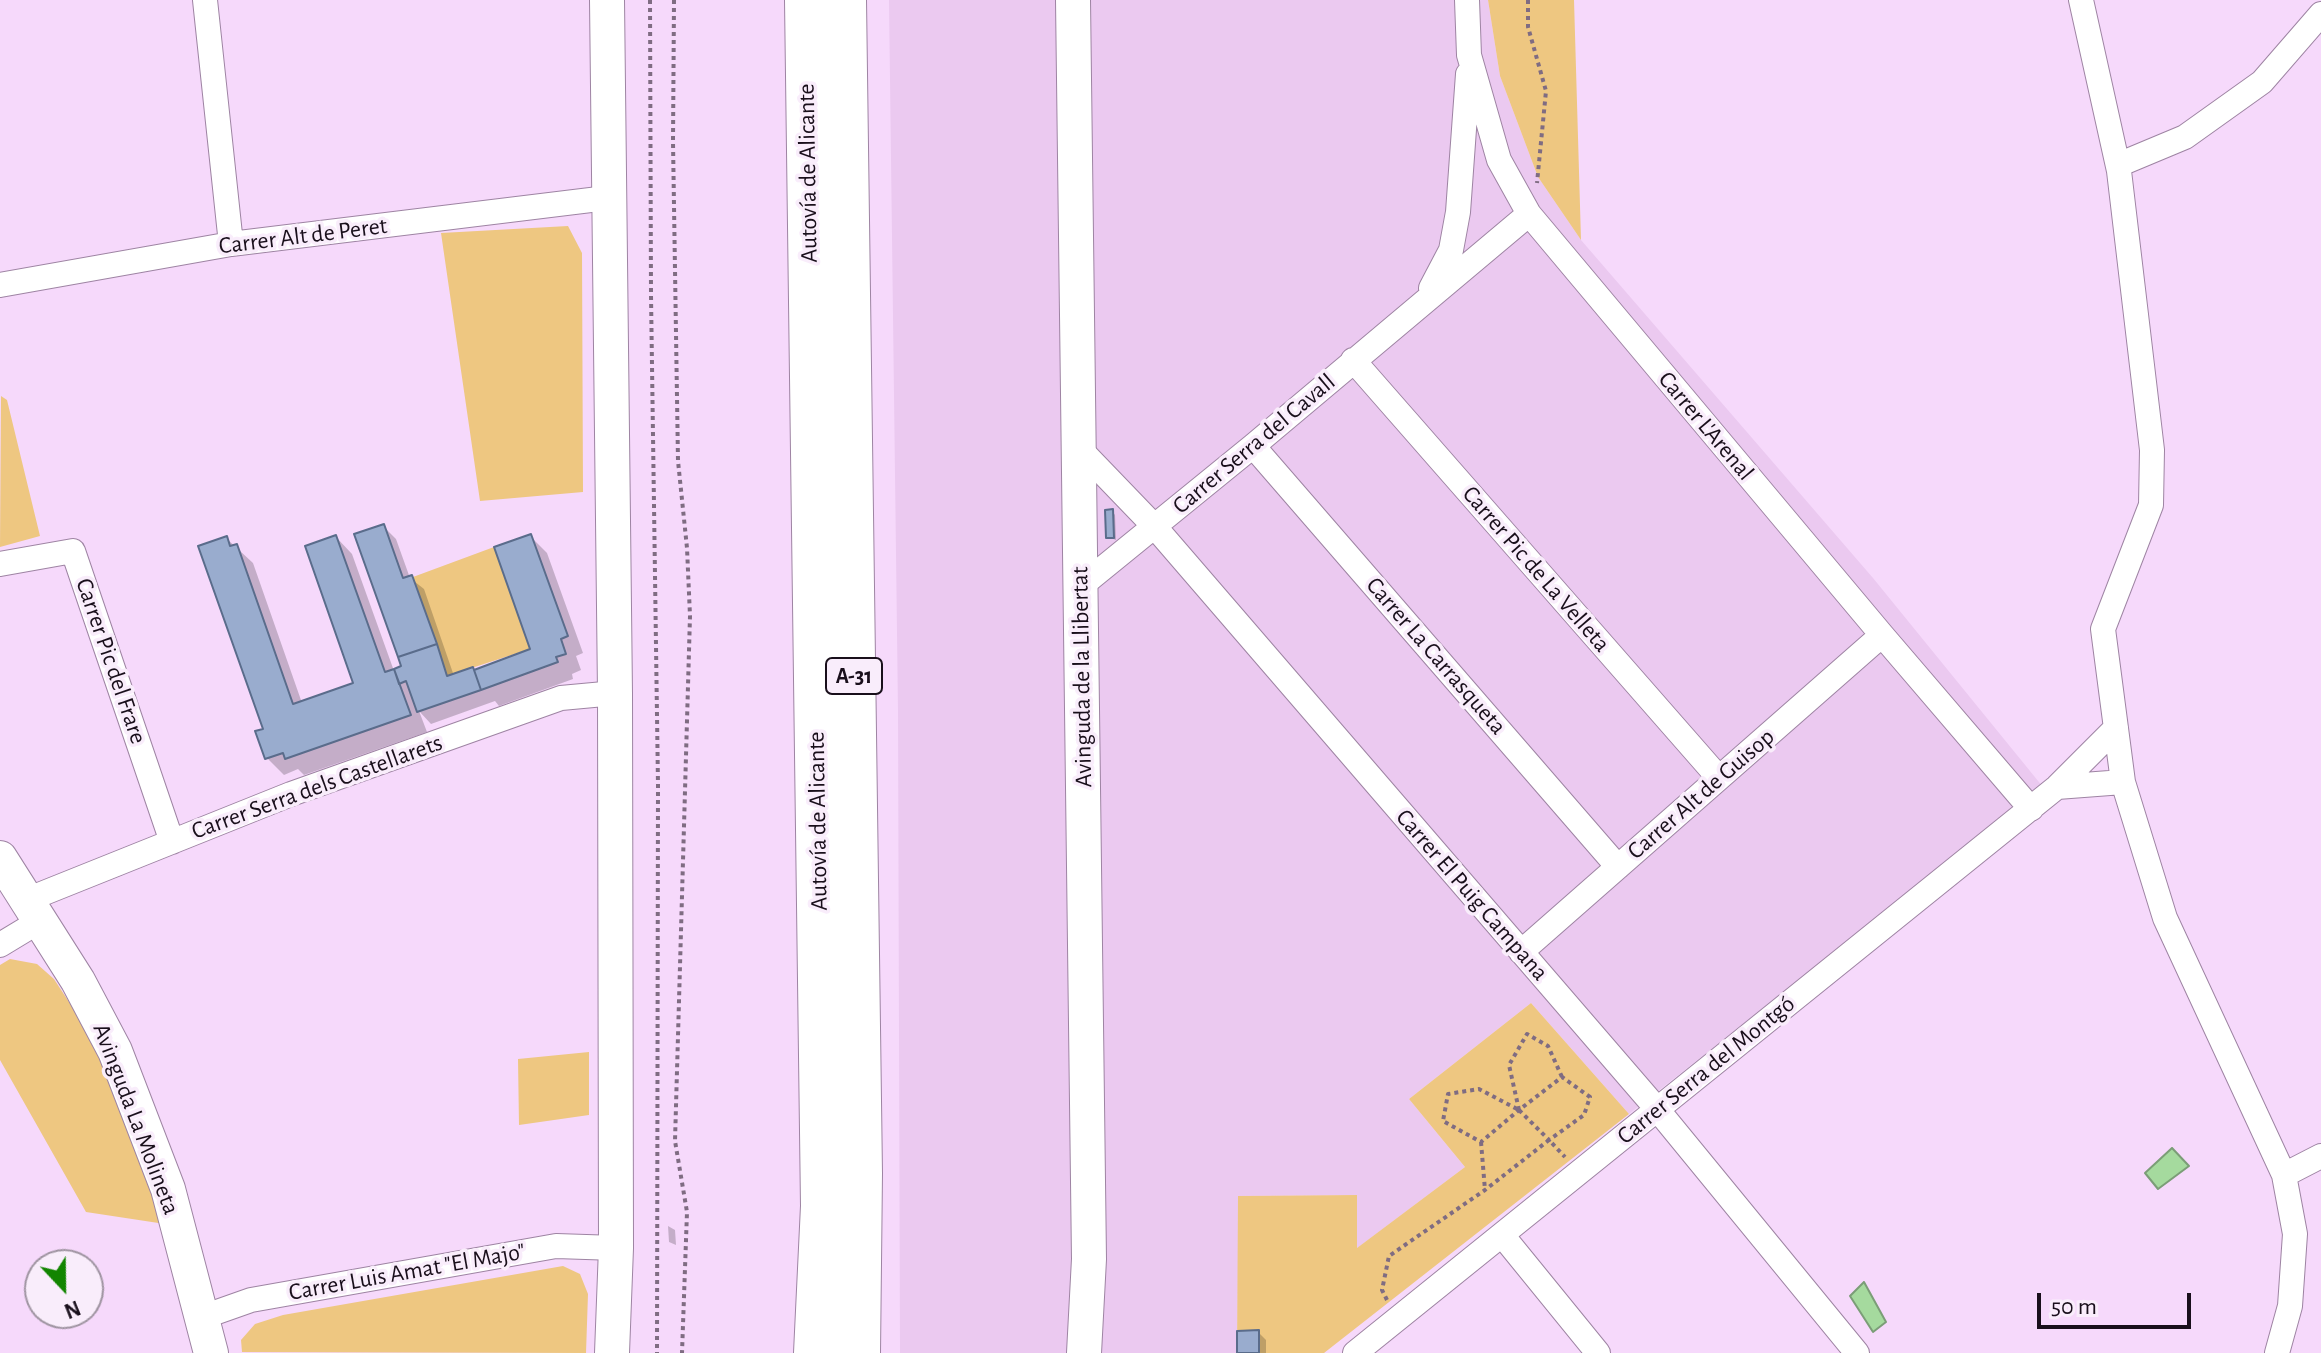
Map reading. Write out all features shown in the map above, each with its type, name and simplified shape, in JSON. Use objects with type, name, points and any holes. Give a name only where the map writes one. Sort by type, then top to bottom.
[{"type":"highway","name":"Autovía de Alicante","points":[[807,0],[823,1206],[816,1353]]},
{"type":"highway","name":"Autovía de Alicante","points":[[844,0],[859,1111],[858,1353]]},
{"type":"street","points":[[205,0],[231,244]]},
{"type":"street","points":[[607,0],[615,693],[616,1248],[612,1353]]},
{"type":"street","name":"Avinguda de la Llibertat","points":[[1073,0],[1089,1259],[1084,1353]]},
{"type":"street","name":"Carrer L'Arenal","points":[[1467,0],[1469,55],[1499,160],[1529,214],[2031,809]]},
{"type":"street","points":[[2081,0],[2118,165],[2152,450],[2151,505],[2103,629],[2123,782],[2165,918],[2284,1175],[2295,1234],[2290,1306],[2277,1353]]},
{"type":"street","points":[[2118,165],[2185,137],[2262,82],[2321,14]]},
{"type":"street","name":"Carrer Serra del Cavall","points":[[1424,300],[1451,250],[1458,212],[1469,55]]},
{"type":"street","name":"Carrer Serra del Cavall","points":[[1458,212],[1477,174],[1499,160]]},
{"type":"street","name":"Carrer Alt de Peret","points":[[0,285],[231,244],[607,198]]},
{"type":"street","name":"Carrer Serra del Cavall","points":[[1081,586],[1529,214]]},
{"type":"street","name":"Carrer Pic de La Velleta","points":[[1353,360],[1719,778]]},
{"type":"street","name":"Carrer El Puig Campana","points":[[1077,446],[1155,527],[1657,1109],[1857,1353]]},
{"type":"street","name":"Carrer La Carrasqueta","points":[[1253,446],[1618,867]]},
{"type":"street","name":"Carrer Pic del Frare","points":[[0,564],[73,551],[172,842]]},
{"type":"street","name":"Carrer Alt de Guisop","points":[[1521,952],[1882,635]]},
{"type":"street","name":"Carrer Serra dels Castellarets","points":[[0,945],[31,911],[172,842],[291,794],[561,698],[615,693]]},
{"type":"street","name":"Carrer Serra del Montgó","points":[[1355,1353],[2031,809],[2116,728]]},
{"type":"street","points":[[2057,787],[2123,782]]},
{"type":"street","name":"Avinguda La Molineta","points":[[0,858],[78,981],[115,1051],[168,1189],[211,1353]]},
{"type":"street","points":[[2284,1175],[2321,1156]]},
{"type":"street","points":[[1502,1235],[1598,1353]]},
{"type":"street","name":"Carrer Luis Amat \"El Majo\"","points":[[200,1318],[251,1300],[556,1246],[616,1248]]},
{"type":"path","points":[[650,0],[658,785],[657,1353]]},
{"type":"path","points":[[674,0],[678,461],[690,616],[675,1141],[687,1212],[682,1353]]},
{"type":"path","points":[[1528,0],[1528,27],[1546,91],[1538,177]]},
{"type":"path","points":[[1396,1320],[1382,1290],[1389,1256],[1485,1190],[1584,1115],[1590,1097],[1562,1077],[1548,1046],[1527,1034],[1509,1065],[1519,1110]]},
{"type":"path","points":[[1481,1142],[1562,1077]]},
{"type":"path","points":[[1481,1142],[1443,1121],[1448,1094],[1479,1089],[1519,1110],[1578,1173]]},
{"type":"path","points":[[1481,1142],[1485,1190]]},
{"type":"shaded area","points":[[889,0],[1488,0],[1500,76],[1538,177],[1581,240],[1873,578],[2043,787],[1629,1114],[1531,1003],[1409,1099],[1465,1167],[1356,1249],[1356,1195],[1239,1196],[1237,1353],[900,1353],[898,711]]},
{"type":"shaded area","points":[[1488,0],[1574,0],[1581,240],[1538,177],[1500,76]]},
{"type":"shaded area","points":[[568,226],[582,253],[583,492],[480,501],[441,233]]},
{"type":"shaded area","points":[[1,396],[7,400],[40,536],[0,547]]},
{"type":"shaded area","points":[[494,547],[530,649],[447,676],[413,577]]},
{"type":"shaded area","points":[[10,959],[37,964],[54,979],[97,1045],[165,1224],[86,1212],[0,1060],[0,965]]},
{"type":"shaded area","points":[[1531,1003],[1629,1114],[1324,1353],[1237,1353],[1238,1196],[1357,1195],[1357,1248],[1465,1167],[1409,1099]]},
{"type":"shaded area","points":[[589,1052],[589,1115],[519,1125],[518,1059]]},
{"type":"shaded area","points":[[2172,1148],[2189,1166],[2158,1189],[2145,1173]]},
{"type":"shaded area","points":[[563,1266],[580,1274],[588,1294],[586,1353],[242,1352],[241,1340],[255,1324],[283,1315]]},
{"type":"shaded area","points":[[1864,1282],[1886,1322],[1873,1332],[1850,1296]]},
{"type":"building","points":[[1113,509],[1114,538],[1106,538],[1105,510]]},
{"type":"building","points":[[384,524],[403,578],[412,575],[437,644],[398,657],[354,534]]},
{"type":"building","points":[[531,534],[568,636],[561,639],[566,654],[556,657],[558,662],[481,690],[474,670],[530,649],[494,547]]},
{"type":"building","points":[[336,535],[385,672],[394,669],[411,715],[285,759],[283,753],[265,759],[255,731],[263,729],[198,546],[227,536],[230,546],[237,544],[293,704],[353,683],[305,546]]},
{"type":"building","points":[[437,644],[447,676],[473,667],[481,690],[417,712],[406,681],[399,684],[394,669],[401,666],[398,657]]},
{"type":"building","points":[[1259,1330],[1259,1353],[1237,1353],[1237,1331]]}]
